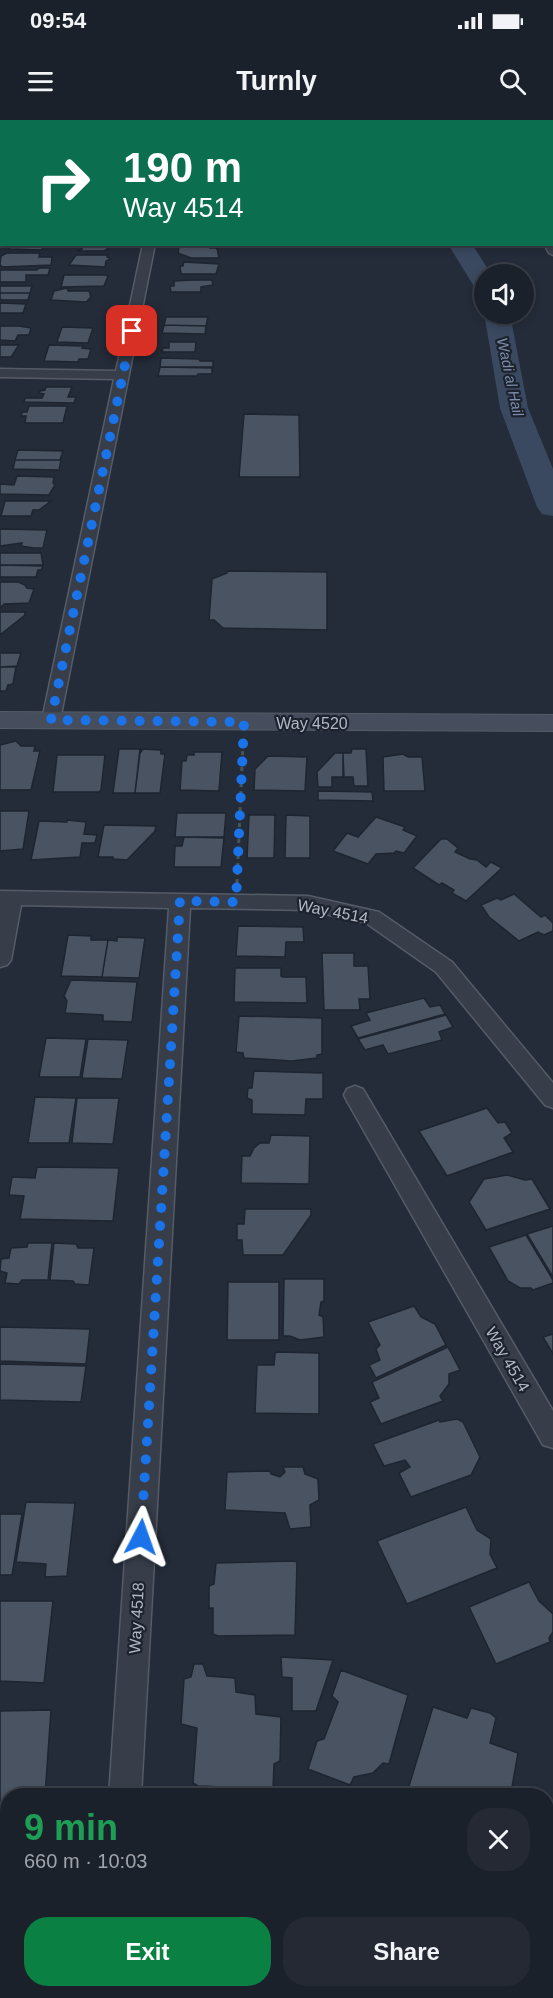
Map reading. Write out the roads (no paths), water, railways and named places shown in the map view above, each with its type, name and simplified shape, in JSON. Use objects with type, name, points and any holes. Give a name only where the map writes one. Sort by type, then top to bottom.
[{"type":"street","points":[[51,720],[149,246]]},
{"type":"street","points":[[0,373],[123,375]]},
{"type":"street","name":"Way 4520","points":[[0,720],[553,723]]},
{"type":"street","points":[[0,960],[6,899]]},
{"type":"street","name":"Way 4514","points":[[6,899],[308,903],[372,917],[444,967],[553,1099]]},
{"type":"street","name":"Way 4518","points":[[125,1788],[180,901]]},
{"type":"street","name":"Way 4514","points":[[355,1095],[553,1436]]},
{"type":"waterway","name":"Wadi al Hail","points":[[461,246],[474,267]]},
{"type":"waterway","name":"Wadi al Hail","points":[[499,324],[514,408],[553,507]]}]
